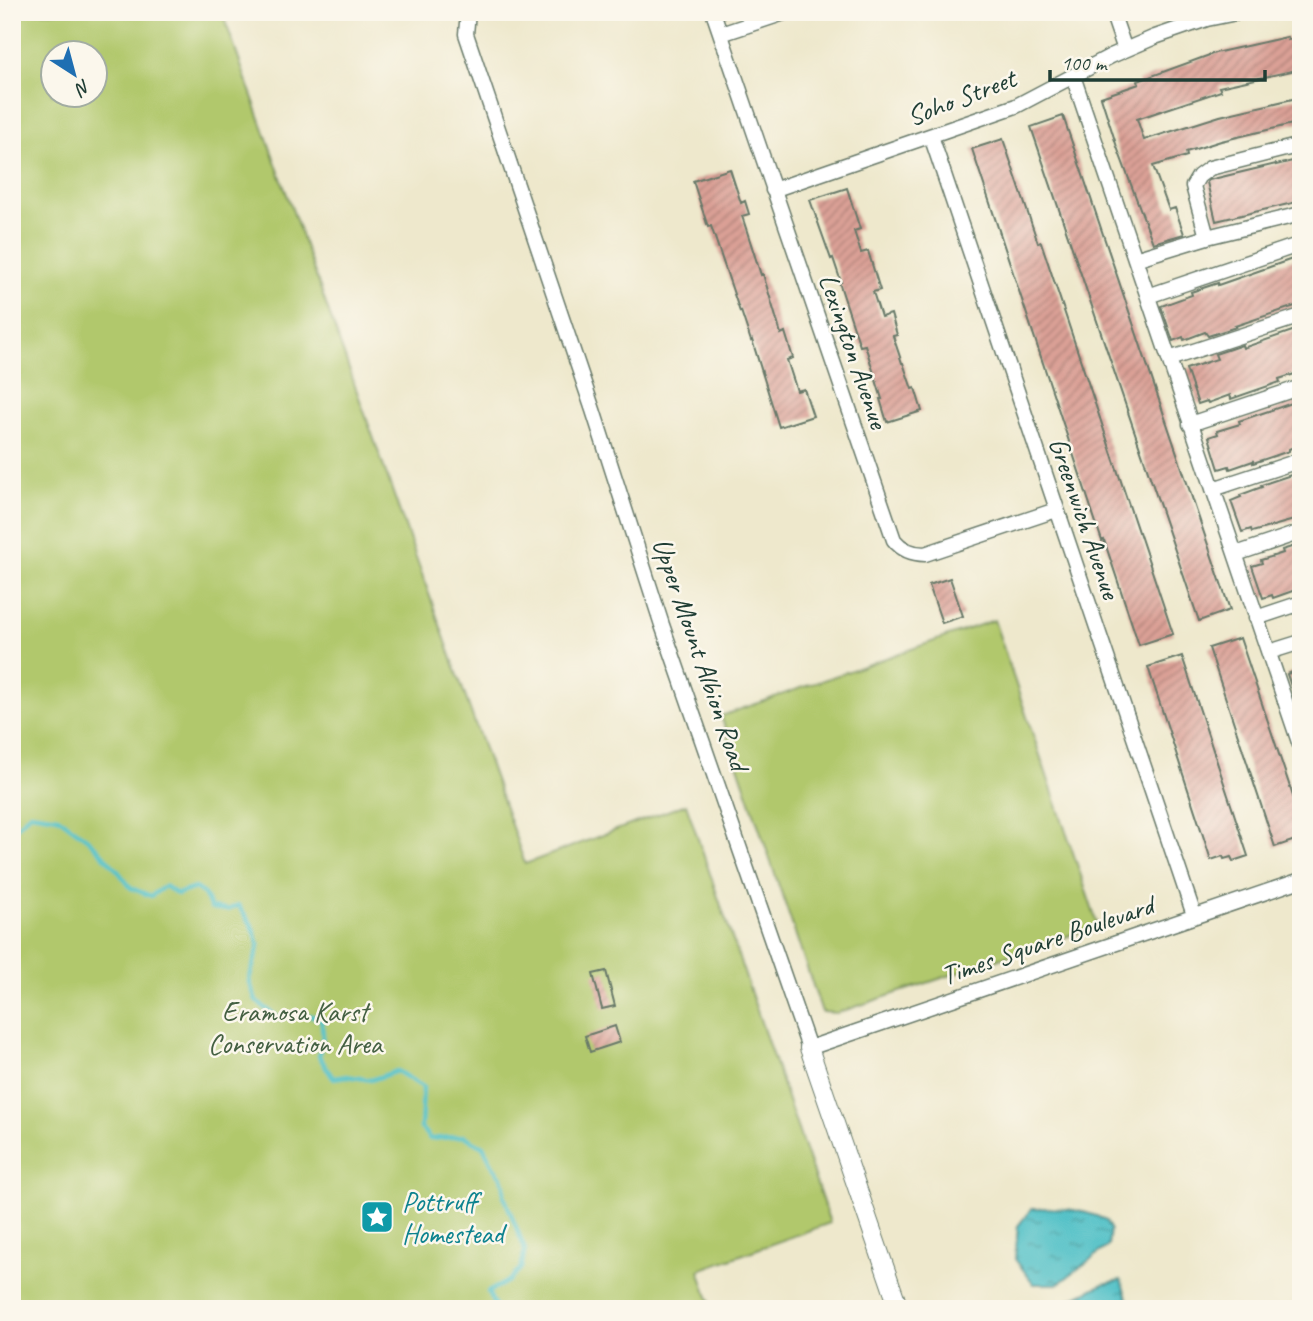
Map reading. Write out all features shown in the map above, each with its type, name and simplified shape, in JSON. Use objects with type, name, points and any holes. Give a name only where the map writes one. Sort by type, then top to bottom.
[{"type":"street","name":"Upper Mount Albion Road","points":[[468,12],[466,34],[593,410],[662,625],[899,1309]]},
{"type":"street","name":"Lexington Avenue","points":[[713,12],[894,540],[899,547],[915,554],[925,554],[1056,510]]},
{"type":"street","points":[[721,34],[787,12]]},
{"type":"street","points":[[1112,12],[1125,50]]},
{"type":"street","name":"Soho Street","points":[[773,190],[1016,106],[1155,37],[1241,12]]},
{"type":"street","points":[[1073,76],[1301,748]]},
{"type":"street","name":"Greenwich Avenue","points":[[931,136],[1195,915]]},
{"type":"street","points":[[1207,237],[1193,186],[1199,176],[1210,168],[1301,145]]},
{"type":"street","points":[[1135,259],[1207,237],[1301,214]]},
{"type":"street","points":[[1148,296],[1301,244]]},
{"type":"street","points":[[1169,359],[1301,316]]},
{"type":"street","points":[[1191,424],[1301,387]]},
{"type":"street","points":[[1213,489],[1301,460]]},
{"type":"street","points":[[1236,554],[1301,532]]},
{"type":"street","points":[[1256,618],[1301,603]]},
{"type":"street","points":[[1269,652],[1301,642]]},
{"type":"street","name":"Times Square Boulevard","points":[[810,1048],[1301,880]]},
{"type":"green space","name":"Eramosa Karst Conservation Area","points":[[12,12],[222,12],[525,864],[686,804],[830,1223],[699,1270],[712,1309],[12,1309]]},
{"type":"green space","points":[[994,620],[1098,926],[837,1013],[822,1012],[721,716]]},
{"type":"water","points":[[1032,1208],[1070,1210],[1106,1220],[1110,1229],[1108,1246],[1058,1284],[1034,1284],[1015,1259],[1018,1226]]},
{"type":"water","points":[[1121,1280],[1131,1309],[1051,1309],[1103,1284]]},
{"type":"building","points":[[1287,37],[1288,40],[1301,37],[1301,69],[1219,87],[1221,91],[1137,119],[1144,140],[1220,116],[1301,97],[1301,122],[1221,141],[1186,152],[1187,156],[1153,166],[1169,210],[1175,208],[1184,234],[1153,243],[1101,97],[1215,53]]},
{"type":"building","points":[[1063,116],[1230,610],[1199,621],[1031,127]]},
{"type":"building","points":[[1003,139],[1038,243],[1041,242],[1173,634],[1139,645],[972,149]]},
{"type":"building","points":[[1301,159],[1301,201],[1216,221],[1207,182],[1209,180]]},
{"type":"building","points":[[730,169],[741,203],[745,201],[749,214],[742,216],[761,275],[763,274],[781,334],[785,332],[793,358],[787,360],[797,391],[804,389],[813,416],[779,427],[752,340],[693,181]]},
{"type":"building","points":[[847,188],[860,229],[854,231],[861,253],[868,251],[880,290],[873,292],[881,317],[891,314],[897,335],[893,336],[922,411],[887,422],[865,345],[860,346],[833,258],[831,259],[810,200]]},
{"type":"building","points":[[1301,256],[1301,304],[1208,336],[1205,332],[1173,341],[1161,306],[1192,295],[1191,292]]},
{"type":"building","points":[[1301,328],[1301,372],[1231,399],[1230,395],[1198,404],[1186,369],[1217,359],[1215,354],[1242,345],[1243,348]]},
{"type":"building","points":[[1301,400],[1301,444],[1253,463],[1219,469],[1209,437],[1218,434],[1217,431],[1240,424],[1239,421]]},
{"type":"building","points":[[1297,473],[1298,476],[1301,475],[1301,518],[1252,532],[1251,529],[1242,532],[1231,501],[1262,487],[1261,485]]},
{"type":"building","points":[[1301,544],[1301,588],[1273,598],[1272,595],[1263,598],[1252,566],[1283,553],[1282,550]]},
{"type":"building","points":[[950,578],[963,616],[942,623],[929,585]]},
{"type":"building","points":[[1240,638],[1301,820],[1301,838],[1275,847],[1209,648]]},
{"type":"building","points":[[1182,656],[1248,856],[1233,861],[1231,857],[1224,859],[1223,856],[1211,860],[1148,667]]},
{"type":"building","points":[[1301,669],[1301,709],[1299,709],[1287,674]]},
{"type":"building","points":[[606,971],[615,1006],[602,1009],[593,974]]},
{"type":"building","points":[[615,1026],[620,1042],[590,1052],[585,1036]]},
{"type":"waterway","points":[[14,830],[30,813],[58,817],[89,840],[131,888],[151,896],[165,886],[177,894],[195,888],[204,894],[211,908],[227,910],[238,905],[251,924],[259,945],[249,980],[256,1001],[279,1018],[302,1014],[321,1018],[323,1034],[319,1056],[333,1078],[347,1076],[371,1080],[397,1071],[423,1087],[421,1128],[430,1139],[464,1136],[483,1146],[501,1177],[504,1196],[525,1250],[521,1268],[510,1280],[488,1292],[496,1309]]},
{"type":"place","name":"Pottruff Homestead","points":[[377,1217]]}]
